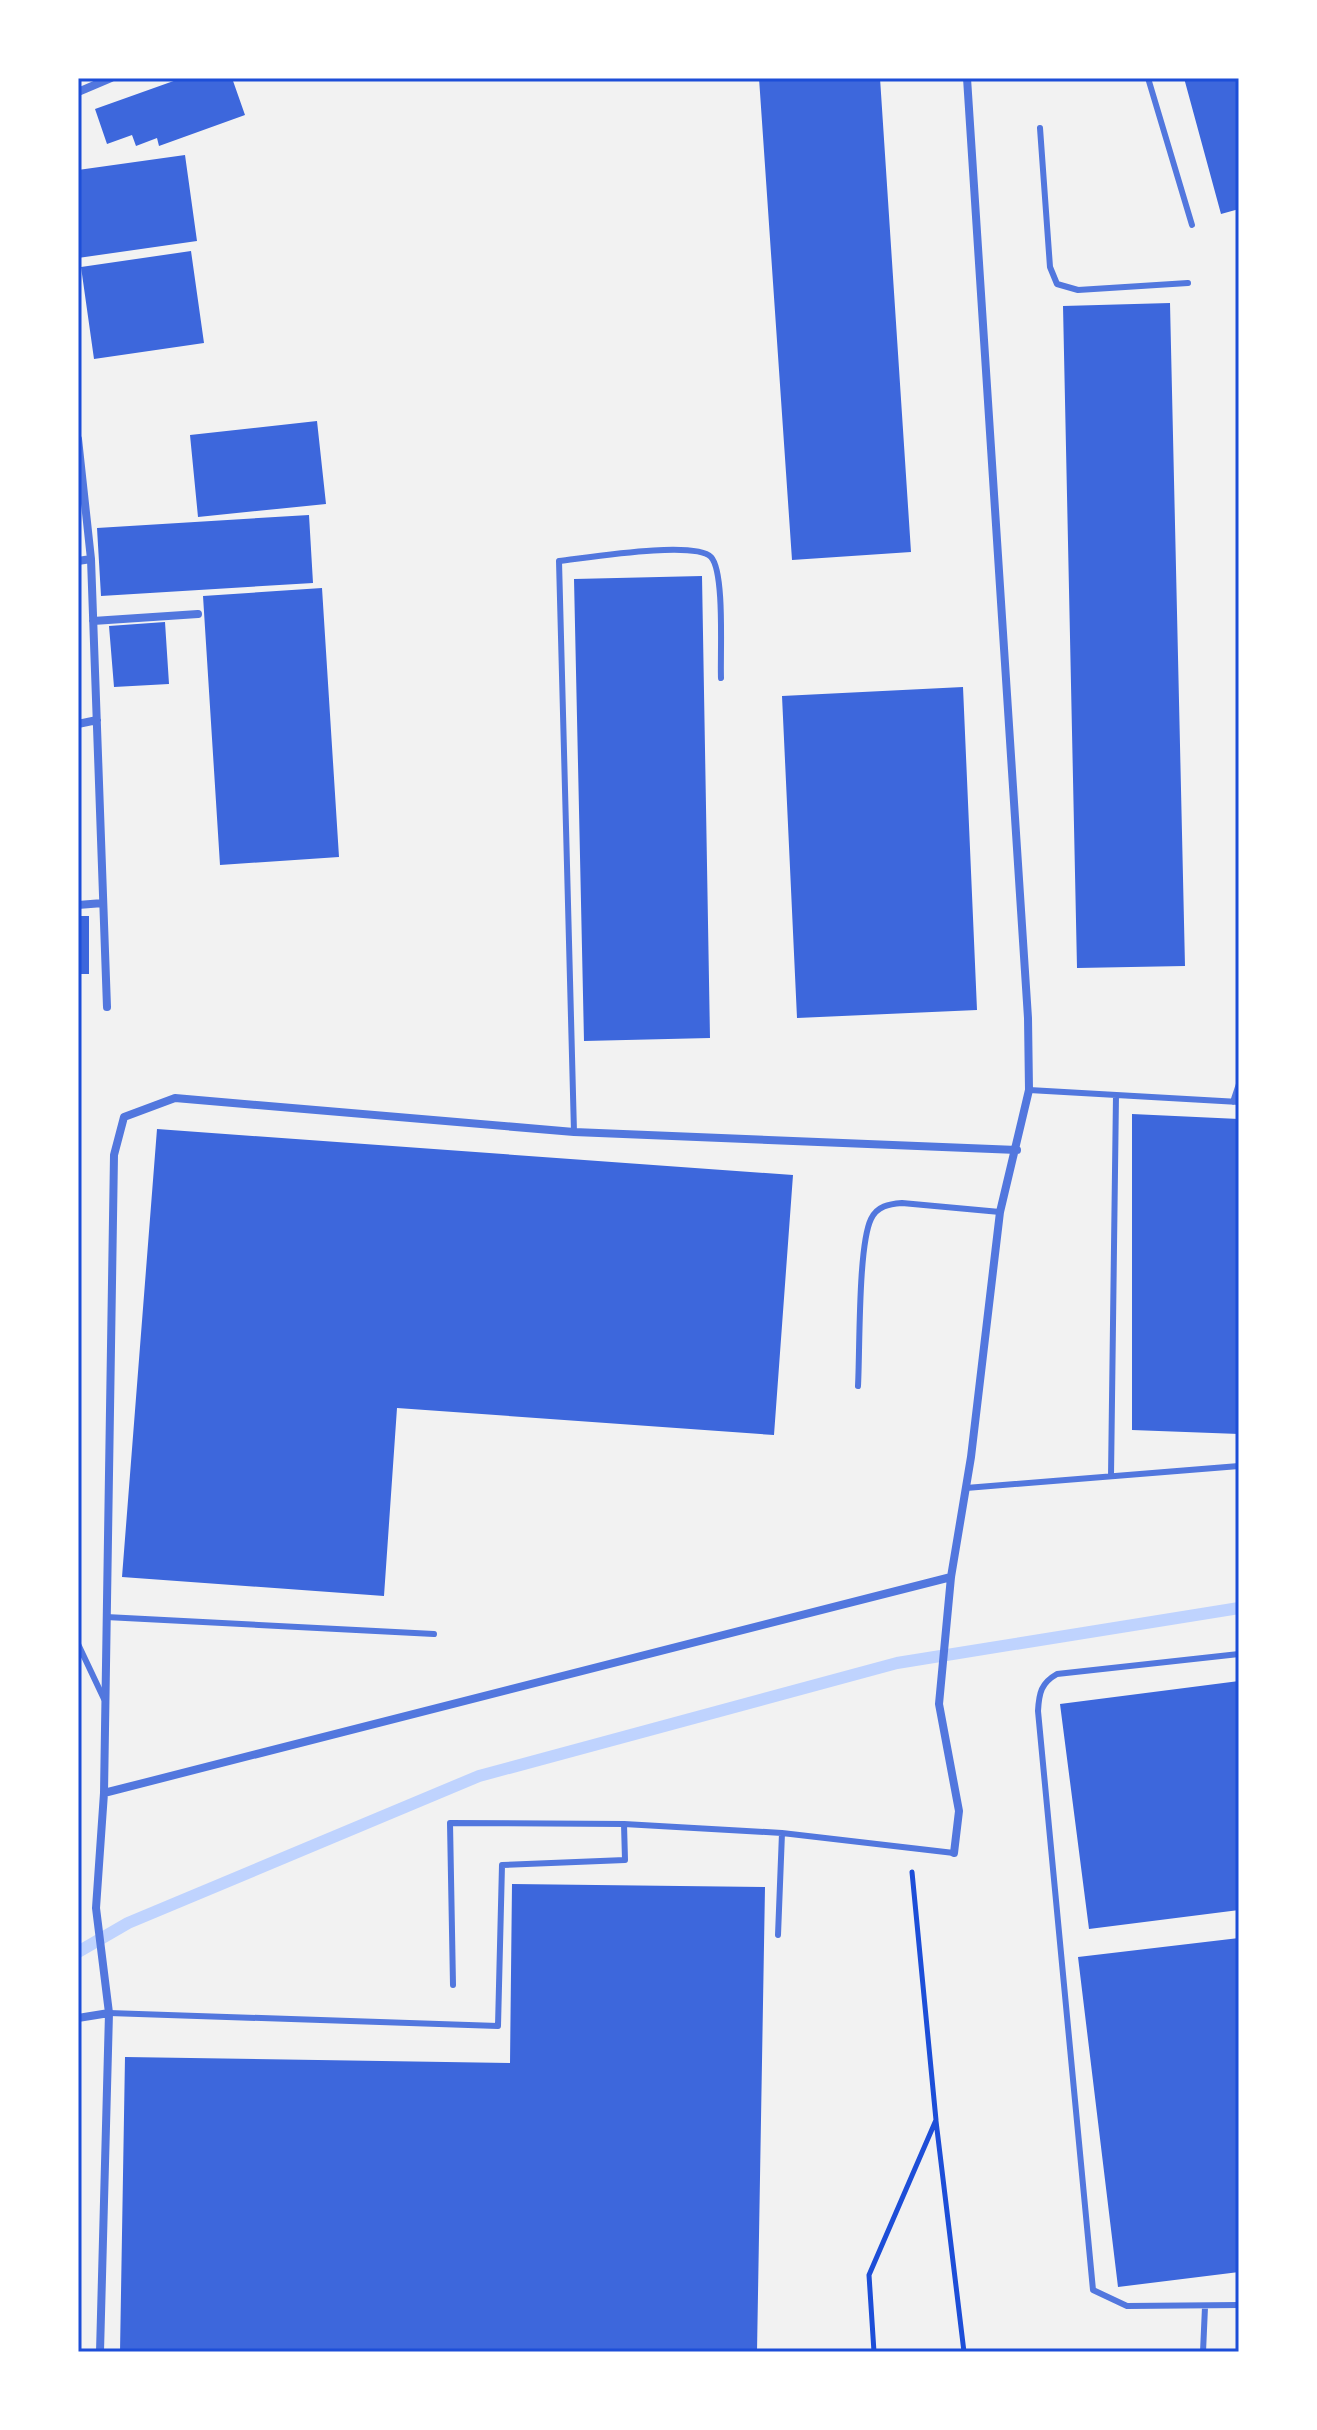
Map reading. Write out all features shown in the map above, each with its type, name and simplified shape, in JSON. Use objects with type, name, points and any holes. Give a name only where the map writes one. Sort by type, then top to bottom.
[{"type":"street","points":[[78,92],[111,78]]},
{"type":"street","points":[[954,1853],[959,1811],[939,1704],[945,1636],[1000,1212],[1029,1090],[1028,1018],[967,78]]},
{"type":"street","points":[[78,439],[91,559],[107,1007]]},
{"type":"street","points":[[78,561],[91,559]]},
{"type":"street","points":[[93,621],[198,614]]},
{"type":"street","points":[[78,724],[97,720]]},
{"type":"street","points":[[78,905],[103,903]]},
{"type":"street","points":[[100,2352],[109,2013],[100,1963],[96,1908],[104,1793],[114,1155],[124,1117],[175,1098],[574,1132],[1017,1150]]},
{"type":"street","points":[[104,1793],[951,1577]]},
{"type":"street","points":[[78,2018],[109,2013]]},
{"type":"lane","points":[[1148,78],[1192,225]]},
{"type":"lane","points":[[1040,128],[1050,267],[1057,284],[1078,290],[1188,283]]},
{"type":"lane","points":[[574,1132],[559,561],[682,549],[703,552],[712,558],[718,575],[721,678]]},
{"type":"lane","points":[[1029,1090],[1236,1102],[1239,1084]]},
{"type":"lane","points":[[1111,1476],[1116,1095]]},
{"type":"lane","points":[[858,1386],[866,1237],[877,1210],[887,1204],[902,1203],[1000,1212]]},
{"type":"lane","points":[[966,1488],[1239,1466]]},
{"type":"lane","points":[[106,1617],[434,1634]]},
{"type":"lane","points":[[78,1644],[104,1699]]},
{"type":"lane","points":[[1239,1654],[1057,1674],[1045,1680],[1039,1694],[1039,1731],[1093,2290],[1127,2306],[1239,2305]]},
{"type":"lane","points":[[453,1985],[450,1823],[624,1824],[782,1833],[954,1853]]},
{"type":"lane","points":[[109,2013],[498,2026],[502,1865],[625,1860],[624,1824]]},
{"type":"lane","points":[[778,1935],[782,1833]]},
{"type":"lane","points":[[1203,2352],[1205,2307]]},
{"type":"path","points":[[909,1848],[936,2120],[964,2352]]},
{"type":"path","points":[[874,2352],[869,2275],[936,2120]]},
{"type":"building","points":[[182,78],[232,78],[245,115],[159,146],[157,138],[136,146],[132,135],[107,144],[95,109]]},
{"type":"building","points":[[759,78],[880,78],[911,552],[792,560]]},
{"type":"building","points":[[1184,78],[1239,78],[1239,209],[1221,214]]},
{"type":"building","points":[[185,155],[197,241],[78,258],[78,170]]},
{"type":"building","points":[[191,251],[204,343],[94,359],[81,267]]},
{"type":"building","points":[[1170,303],[1185,966],[1077,968],[1063,306]]},
{"type":"building","points":[[317,421],[326,504],[198,517],[190,435]]},
{"type":"building","points":[[309,515],[313,583],[101,596],[97,528]]},
{"type":"building","points":[[702,576],[710,1038],[584,1041],[574,579]]},
{"type":"building","points":[[322,588],[339,857],[220,865],[203,596]]},
{"type":"building","points":[[165,622],[169,684],[114,687],[109,626]]},
{"type":"building","points":[[963,687],[977,1010],[797,1018],[782,696]]},
{"type":"building","points":[[78,916],[89,916],[89,974],[78,974]]},
{"type":"building","points":[[1132,1114],[1239,1119],[1239,1434],[1132,1430]]},
{"type":"building","points":[[157,1129],[793,1175],[774,1435],[397,1408],[384,1596],[122,1577]]},
{"type":"building","points":[[1239,1681],[1239,1910],[1089,1929],[1060,1704]]},
{"type":"building","points":[[512,1884],[765,1887],[757,2352],[120,2352],[125,2057],[510,2063]]},
{"type":"building","points":[[1239,1938],[1239,2272],[1118,2287],[1078,1957]]},
{"type":"waterway","points":[[78,1952],[128,1923],[479,1776],[897,1663],[1239,1608]]}]
